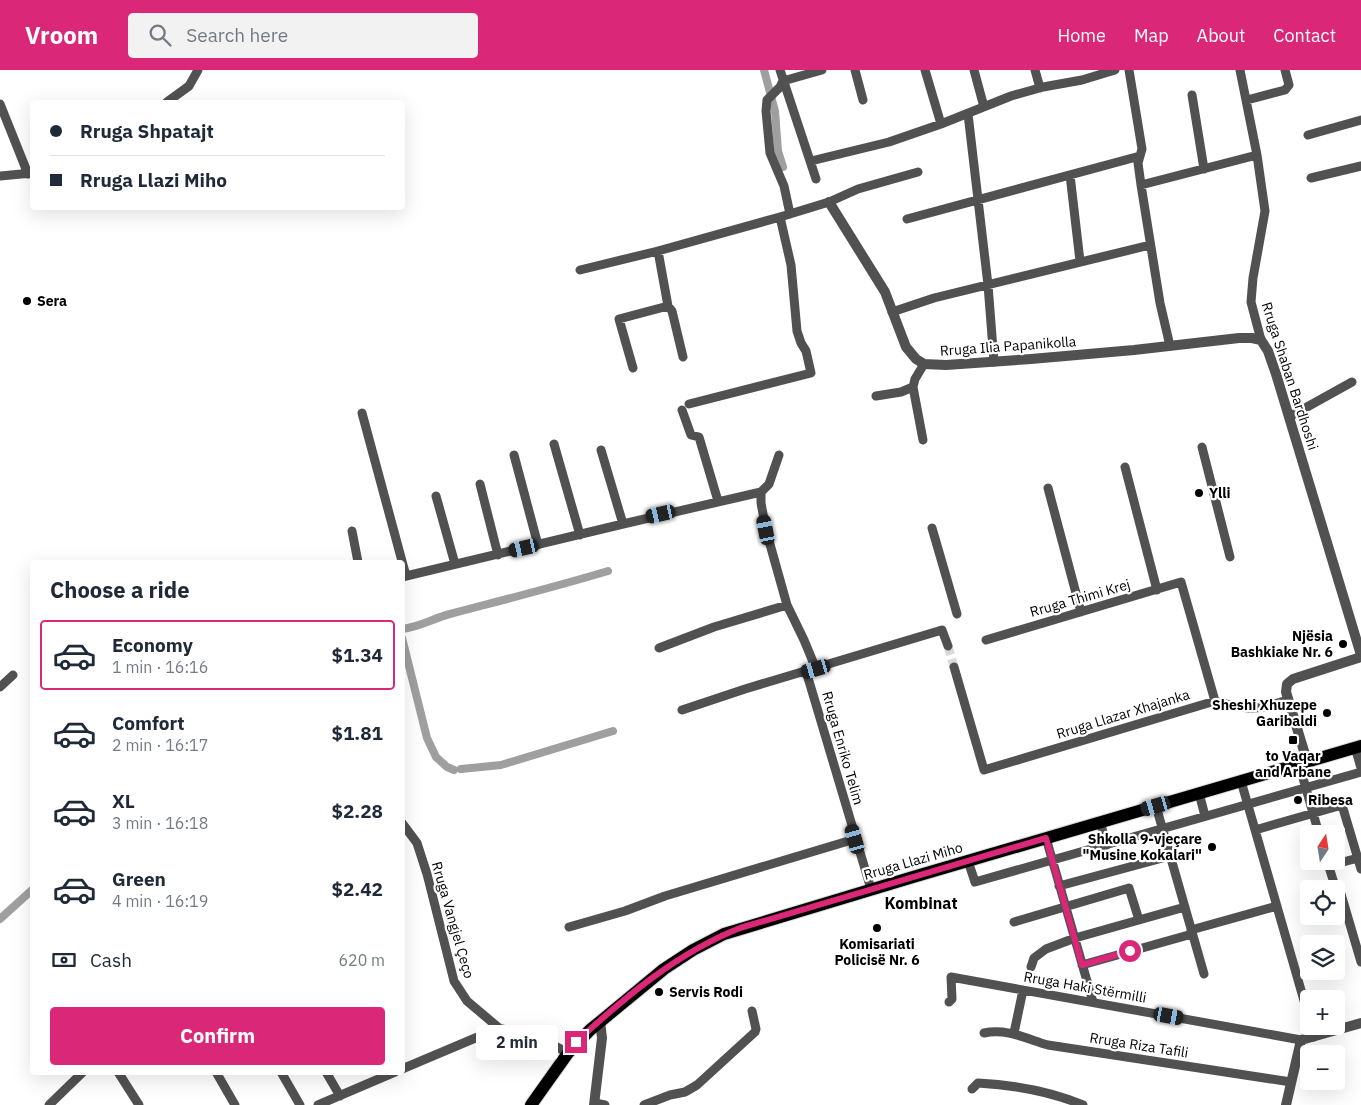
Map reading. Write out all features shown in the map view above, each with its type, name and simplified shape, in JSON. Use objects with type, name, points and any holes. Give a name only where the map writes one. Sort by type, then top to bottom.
[{"type":"main road","name":"Rruga Llazi Miho","points":[[531,1105],[576,1042],[664,969],[708,941],[740,928],[1358,747]]},
{"type":"street","points":[[170,100],[189,86],[198,70]]},
{"type":"street","points":[[780,70],[781,84],[816,179]]},
{"type":"street","points":[[790,214],[784,186],[770,153],[766,111],[768,100],[781,84],[822,70]]},
{"type":"street","points":[[855,70],[863,100]]},
{"type":"street","points":[[925,70],[941,124]]},
{"type":"street","points":[[974,70],[984,107]]},
{"type":"street","points":[[1034,70],[1040,88]]},
{"type":"street","points":[[810,161],[890,142],[968,114],[1011,96],[1082,80],[1115,70]]},
{"type":"street","points":[[1129,70],[1142,149],[1138,163],[1141,185],[1160,303],[1170,346]]},
{"type":"street","name":"Rruga Shaban Bardhoshi","points":[[1240,70],[1266,211],[1252,278],[1251,302],[1261,340],[1268,351],[1289,417],[1361,656]]},
{"type":"street","points":[[1247,100],[1285,90],[1289,86],[1285,70]]},
{"type":"street","points":[[1192,95],[1204,169]]},
{"type":"street","points":[[0,104],[30,173],[0,176]]},
{"type":"street","points":[[968,114],[988,285],[994,362]]},
{"type":"street","points":[[1308,135],[1361,120]]},
{"type":"street","points":[[1141,185],[1257,155]]},
{"type":"street","points":[[907,219],[1140,156]]},
{"type":"street","points":[[1311,178],[1361,166]]},
{"type":"street","points":[[580,270],[658,251],[780,217],[829,202],[858,189],[918,172]]},
{"type":"street","points":[[1070,175],[1080,261]]},
{"type":"street","name":"Rruga Ilia Papanikolla","points":[[829,202],[885,292],[906,347],[924,364],[946,365],[994,362],[1239,338],[1261,340]]},
{"type":"street","points":[[718,501],[699,437],[690,435],[686,407],[811,373],[806,351],[797,331],[791,265],[780,217]]},
{"type":"street","points":[[892,312],[934,298],[1150,244]]},
{"type":"street","points":[[658,251],[668,306],[672,311],[684,356]]},
{"type":"street","points":[[633,368],[619,319],[668,306]]},
{"type":"street","points":[[922,440],[913,387],[915,379],[924,364]]},
{"type":"street","points":[[1289,417],[1352,382]]},
{"type":"street","points":[[876,396],[901,392],[913,387]]},
{"type":"street","points":[[362,413],[400,560]]},
{"type":"street","points":[[554,444],[580,534]]},
{"type":"street","points":[[1202,447],[1230,557]]},
{"type":"street","points":[[601,450],[623,524]]},
{"type":"street","points":[[514,455],[538,545]]},
{"type":"street","points":[[779,455],[769,484],[762,492],[761,503],[766,530],[787,605],[816,669]]},
{"type":"street","points":[[1125,467],[1157,590]]},
{"type":"street","points":[[480,484],[498,554]]},
{"type":"street","points":[[1048,488],[1081,612]]},
{"type":"street","points":[[405,577],[762,492]]},
{"type":"street","points":[[436,496],[455,564]]},
{"type":"street","points":[[932,528],[957,614]]},
{"type":"street","points":[[352,531],[358,560]]},
{"type":"street","name":"Rruga Thimi Krej","points":[[986,640],[1181,582],[1215,701]]},
{"type":"street","points":[[659,648],[714,627],[787,605]]},
{"type":"street","points":[[682,710],[745,689],[942,630],[948,646]]},
{"type":"street","points":[[1316,825],[1286,688],[1290,680],[1361,656]]},
{"type":"street","name":"Rruga Llazar Xhajanka","points":[[954,667],[984,770],[1215,701]]},
{"type":"street","name":"Rruga Enriko Telim","points":[[806,671],[871,889]]},
{"type":"street","points":[[0,688],[13,675]]},
{"type":"street","points":[[1215,701],[1241,708],[1258,709],[1288,700]]},
{"type":"street","points":[[1358,747],[1361,768]]},
{"type":"street","points":[[968,860],[975,882],[1361,772]]},
{"type":"street","points":[[1241,781],[1301,990]]},
{"type":"street","points":[[1199,793],[1206,816]]},
{"type":"street","points":[[1255,830],[1342,805],[1361,869]]},
{"type":"street","points":[[1156,806],[1204,974]]},
{"type":"street","points":[[1100,822],[1107,845]]},
{"type":"street","name":"Rruga Vangjel Çeço","points":[[405,827],[417,843],[427,874],[454,981],[467,1001],[499,1028],[544,1040],[568,1052]]},
{"type":"street","points":[[1351,836],[1361,833]]},
{"type":"street","points":[[1046,838],[1093,1002]]},
{"type":"street","points":[[569,928],[625,911],[665,896],[855,839]]},
{"type":"street","points":[[1059,886],[1170,856]]},
{"type":"street","points":[[1345,860],[1358,858]]},
{"type":"street","points":[[1330,870],[1335,886],[1341,894],[1361,962]]},
{"type":"street","points":[[1014,922],[1129,888],[1139,920]]},
{"type":"street","points":[[1082,965],[1277,906]]},
{"type":"street","points":[[1031,967],[1034,958],[1041,951],[1074,938],[1184,907]]},
{"type":"street","name":"Rruga Haki Stërmilli","points":[[949,1002],[952,999],[951,977],[1301,1040],[1307,1035]]},
{"type":"street","points":[[1014,1034],[1023,990]]},
{"type":"street","points":[[644,1105],[685,1092],[706,1078],[755,1032],[752,1011]]},
{"type":"street","points":[[598,1104],[602,1038],[600,1021]]},
{"type":"street","name":"Rruga Haki Stërmilli","points":[[1345,1026],[1361,1023]]},
{"type":"street","points":[[405,1069],[499,1028]]},
{"type":"street","name":"Rruga Riza Tafili","points":[[984,1033],[1014,1034],[1048,1045],[1291,1082]]},
{"type":"street","points":[[1286,1105],[1301,1040]]},
{"type":"street","points":[[49,1105],[80,1075]]},
{"type":"street","points":[[120,1075],[138,1105]]},
{"type":"street","points":[[218,1075],[235,1105]]},
{"type":"street","points":[[283,1075],[300,1105]]},
{"type":"street","points":[[328,1075],[340,1096]]},
{"type":"street","points":[[318,1105],[388,1075]]},
{"type":"street","points":[[972,1089],[978,1083],[1007,1084],[1043,1091],[1083,1105]]},
{"type":"waterway","points":[[764,70],[775,111],[778,151],[783,167]]},
{"type":"waterway","points":[[405,628],[450,614],[608,571]]},
{"type":"waterway","points":[[405,650],[427,738],[436,757],[447,767],[454,770]]},
{"type":"waterway","points":[[461,769],[501,765],[613,731]]},
{"type":"waterway","points":[[0,919],[30,892]]},
{"type":"tunnel","points":[[948,646],[954,667]]},
{"type":"place","name":"Sera","points":[[27,301]]},
{"type":"place","name":"Ylli","points":[[1199,493]]},
{"type":"place","name":"Njësia Bashkiake Nr. 6","points":[[1343,644]]},
{"type":"place","name":"Sheshi Xhuzepe Garibaldi","points":[[1327,713]]},
{"type":"place","name":"to Vaqar and Arbane","points":[[1293,740]]},
{"type":"place","name":"Ribesa","points":[[1298,800]]},
{"type":"place","name":"Shkolla 9-vjeçare \"Musine Kokalari\"","points":[[1212,847]]},
{"type":"place","name":"Komisariati Policisë Nr. 6","points":[[877,928]]},
{"type":"place","name":"Servis Rodi","points":[[659,992]]},
{"type":"district","name":"Kombinat","points":[[921,903]]},
{"type":"route","points":[[576,1042],[610,1012],[678,958],[724,934],[1046,838],[1082,965],[1130,951]]}]
